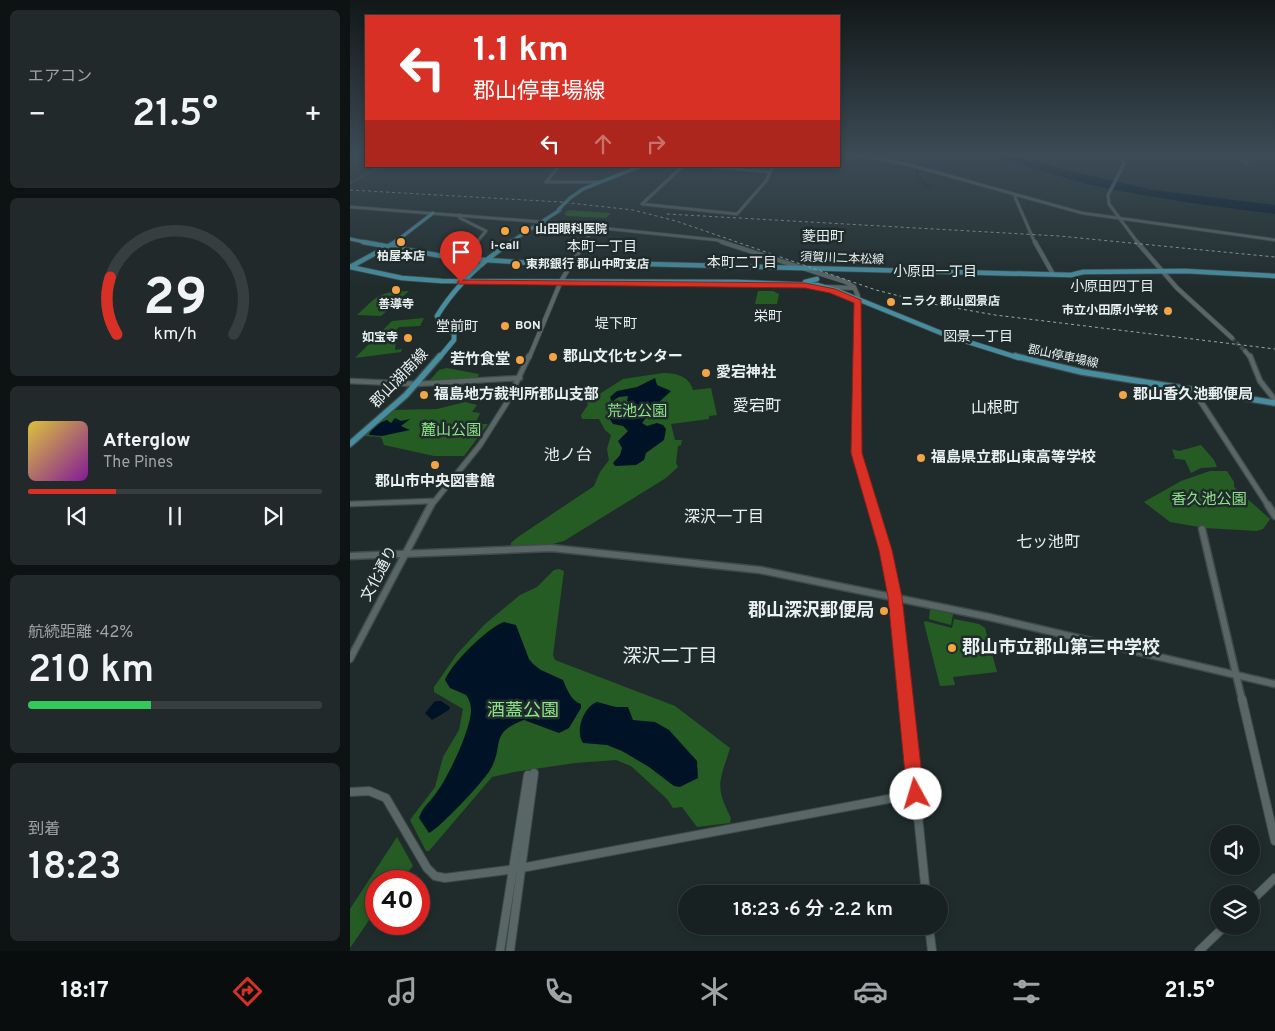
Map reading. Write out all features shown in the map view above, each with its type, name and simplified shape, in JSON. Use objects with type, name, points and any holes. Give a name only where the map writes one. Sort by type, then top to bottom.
[{"type":"main road","points":[[462,282],[500,248],[543,222],[571,198]]},
{"type":"main road","name":"郡山停車場線","points":[[350,267],[389,246],[432,213]]},
{"type":"main road","name":"須賀川二本松線","points":[[350,239],[417,253],[486,260],[1053,274],[1163,272],[1275,276]]},
{"type":"main road","name":"郡山停車場線","points":[[350,267],[413,281],[794,283],[827,287],[946,335],[1026,360],[1090,374],[1275,403]]},
{"type":"main road","points":[[794,283],[817,279]]},
{"type":"main road","name":"郡山湖南線","points":[[350,444],[400,401],[454,340],[454,334],[440,322],[437,316],[462,282]]},
{"type":"main road","name":"郡山停車場線","points":[[561,282],[805,286],[833,291],[858,300]]},
{"type":"street","points":[[648,198],[642,204],[737,214],[751,198]]},
{"type":"street","points":[[1016,198],[1053,274]]},
{"type":"street","points":[[1025,198],[1077,212],[1119,219],[1275,240]]},
{"type":"street","points":[[1109,198],[1119,219],[1142,250],[1180,290],[1232,338]]},
{"type":"street","points":[[350,207],[543,222],[717,240],[806,268],[846,282],[855,288],[858,300],[857,453],[886,550],[895,597],[925,885]]},
{"type":"street","points":[[460,215],[460,218],[486,231],[462,259]]},
{"type":"street","name":"文化通り","points":[[350,658],[433,501],[484,439],[520,378],[561,282],[594,227]]},
{"type":"street","points":[[827,287],[855,288]]},
{"type":"street","points":[[1245,351],[1251,358],[1260,381],[1275,403]]},
{"type":"street","points":[[350,381],[416,384],[481,382],[520,378]]},
{"type":"street","points":[[1201,402],[1275,516]]},
{"type":"street","points":[[350,504],[433,501]]},
{"type":"street","points":[[1202,528],[1275,841]]},
{"type":"street","points":[[350,556],[551,548],[760,570],[895,597],[1275,684]]},
{"type":"street","points":[[500,951],[517,869],[531,774]]},
{"type":"street","points":[[350,792],[374,792],[389,800],[427,868],[435,876],[445,878],[517,869],[916,794]]},
{"type":"street","points":[[510,951],[517,869]]},
{"type":"street","points":[[1260,892],[1275,878]]},
{"type":"street","points":[[930,935],[932,951]]},
{"type":"street","points":[[1199,951],[1216,935]]},
{"type":"green space","points":[[568,210],[611,213],[606,218],[567,216],[564,214]]},
{"type":"green space","points":[[409,291],[381,316],[357,315],[379,296],[390,292]]},
{"type":"green space","points":[[758,291],[773,291],[779,294],[777,304],[755,304]]},
{"type":"green space","points":[[424,318],[420,326],[399,327],[397,329],[395,350],[402,349],[401,352],[355,358],[392,321]]},
{"type":"green space","points":[[447,368],[479,374],[476,381],[429,381],[439,370]]},
{"type":"green space","name":"荒池公園","points":[[663,373],[685,378],[693,390],[711,388],[717,415],[709,416],[709,419],[671,424],[675,440],[682,440],[681,445],[678,446],[676,463],[678,467],[666,478],[564,541],[549,545],[511,546],[511,543],[518,537],[594,486],[600,472],[609,460],[607,449],[611,435],[605,430],[599,419],[582,419],[581,415],[588,405],[587,402],[623,379]]},
{"type":"green space","name":"麓山公園","points":[[465,402],[477,405],[472,412],[480,413],[475,424],[488,424],[464,456],[434,456],[384,445],[381,437],[363,436],[392,410],[437,409]]},
{"type":"green space","points":[[1201,445],[1214,460],[1217,467],[1201,468],[1191,473],[1185,460],[1171,458],[1175,458],[1172,449],[1179,451]]},
{"type":"green space","name":"香久池公園","points":[[1210,471],[1227,471],[1234,482],[1234,487],[1270,519],[1263,529],[1257,531],[1205,528],[1170,522],[1144,502],[1181,481]]},
{"type":"green space","name":"酒蓋公園","points":[[554,570],[564,571],[553,655],[555,660],[675,706],[730,748],[720,783],[722,798],[731,818],[730,823],[697,827],[682,807],[673,808],[667,799],[631,766],[616,760],[575,763],[492,777],[429,851],[426,851],[410,820],[435,787],[443,757],[459,730],[463,709],[434,692],[434,687],[457,654],[484,625],[520,595],[537,587]]},
{"type":"green space","points":[[930,609],[953,614],[951,625],[929,619]]},
{"type":"green space","points":[[954,619],[979,624],[985,628],[997,672],[953,677],[955,685],[940,686],[924,623],[925,621],[952,628]]},
{"type":"green space","points":[[397,837],[413,866],[410,870],[375,870]]},
{"type":"green space","points":[[365,886],[365,926],[350,948],[350,909]]},
{"type":"water","points":[[1166,198],[1221,198],[1275,205],[1275,214]]},
{"type":"water","points":[[655,378],[657,385],[671,391],[658,403],[655,415],[646,418],[642,423],[647,426],[657,423],[663,425],[666,429],[664,440],[646,453],[644,460],[636,465],[615,466],[613,463],[620,455],[622,448],[618,441],[628,431],[623,426],[613,424],[609,418],[614,412],[614,406],[616,406],[617,412],[631,407],[633,404],[627,401],[628,396],[619,397],[614,400],[615,405],[613,405],[610,397],[617,391],[637,387]]},
{"type":"water","points":[[395,418],[401,421],[410,419],[401,426],[410,430],[382,436],[369,435],[379,424],[387,420],[391,423]]},
{"type":"water","points":[[504,622],[516,625],[529,659],[541,670],[563,680],[572,697],[581,704],[581,708],[569,728],[559,733],[524,720],[506,730],[501,735],[497,754],[486,776],[451,814],[429,833],[419,818],[420,815],[439,789],[451,767],[463,742],[471,710],[470,702],[466,695],[450,688],[445,680],[454,665],[470,647],[488,631]]},
{"type":"water","points":[[435,701],[441,701],[450,707],[449,710],[432,720],[425,713]]},
{"type":"water","points":[[597,702],[616,707],[628,707],[633,720],[655,722],[669,730],[697,761],[698,778],[680,787],[674,786],[649,767],[622,751],[607,745],[583,743],[580,727],[584,714]]},
{"type":"tunnel","points":[[1232,338],[1245,351]]},
{"type":"railway","points":[[497,198],[561,202],[633,210],[676,221],[876,290],[927,303],[995,315],[1275,349]]},
{"type":"railway","points":[[667,214],[1059,236],[1275,257]]},
{"type":"place","name":"山田眼科医院","points":[[525,230]]},
{"type":"place","name":"i-call","points":[[505,231]]},
{"type":"place","name":"柏屋本店","points":[[401,242]]},
{"type":"place","name":"東邦銀行 郡山中町支店","points":[[516,265]]},
{"type":"place","name":"善導寺","points":[[396,290]]},
{"type":"place","name":"ニラク 郡山図景店","points":[[891,302]]},
{"type":"place","name":"市立小田原小学校","points":[[1168,311]]},
{"type":"place","name":"BON","points":[[505,326]]},
{"type":"place","name":"如宝寺","points":[[408,338]]},
{"type":"place","name":"郡山文化センター","points":[[553,357]]},
{"type":"place","name":"若竹食堂","points":[[520,360]]},
{"type":"place","name":"愛宕神社","points":[[706,373]]},
{"type":"place","name":"福島地方裁判所郡山支部","points":[[424,395]]},
{"type":"place","name":"郡山香久池郵便局","points":[[1123,395]]},
{"type":"place","name":"福島県立郡山東高等学校","points":[[921,458]]},
{"type":"place","name":"郡山市中央図書館","points":[[435,465]]},
{"type":"place","name":"郡山深沢郵便局","points":[[884,611]]},
{"type":"place","name":"郡山市立郡山第三中学校","points":[[952,648]]},
{"type":"district","name":"菱田町","points":[[823,237]]},
{"type":"district","name":"本町一丁目","points":[[602,247]]},
{"type":"district","name":"本町二丁目","points":[[742,263]]},
{"type":"district","name":"小原田一丁目","points":[[935,272]]},
{"type":"district","name":"小原田四丁目","points":[[1112,287]]},
{"type":"district","name":"栄町","points":[[768,317]]},
{"type":"district","name":"堤下町","points":[[616,324]]},
{"type":"district","name":"堂前町","points":[[457,327]]},
{"type":"district","name":"図景一丁目","points":[[978,337]]},
{"type":"district","name":"愛宕町","points":[[757,407]]},
{"type":"district","name":"山根町","points":[[995,409]]},
{"type":"district","name":"池ノ台","points":[[568,456]]},
{"type":"district","name":"深沢一丁目","points":[[724,518]]},
{"type":"district","name":"七ッ池町","points":[[1048,543]]},
{"type":"district","name":"深沢二丁目","points":[[670,657]]},
{"type":"route","points":[[461,282],[805,286],[833,291],[858,302],[857,453],[886,550],[895,597],[916,794]]}]
